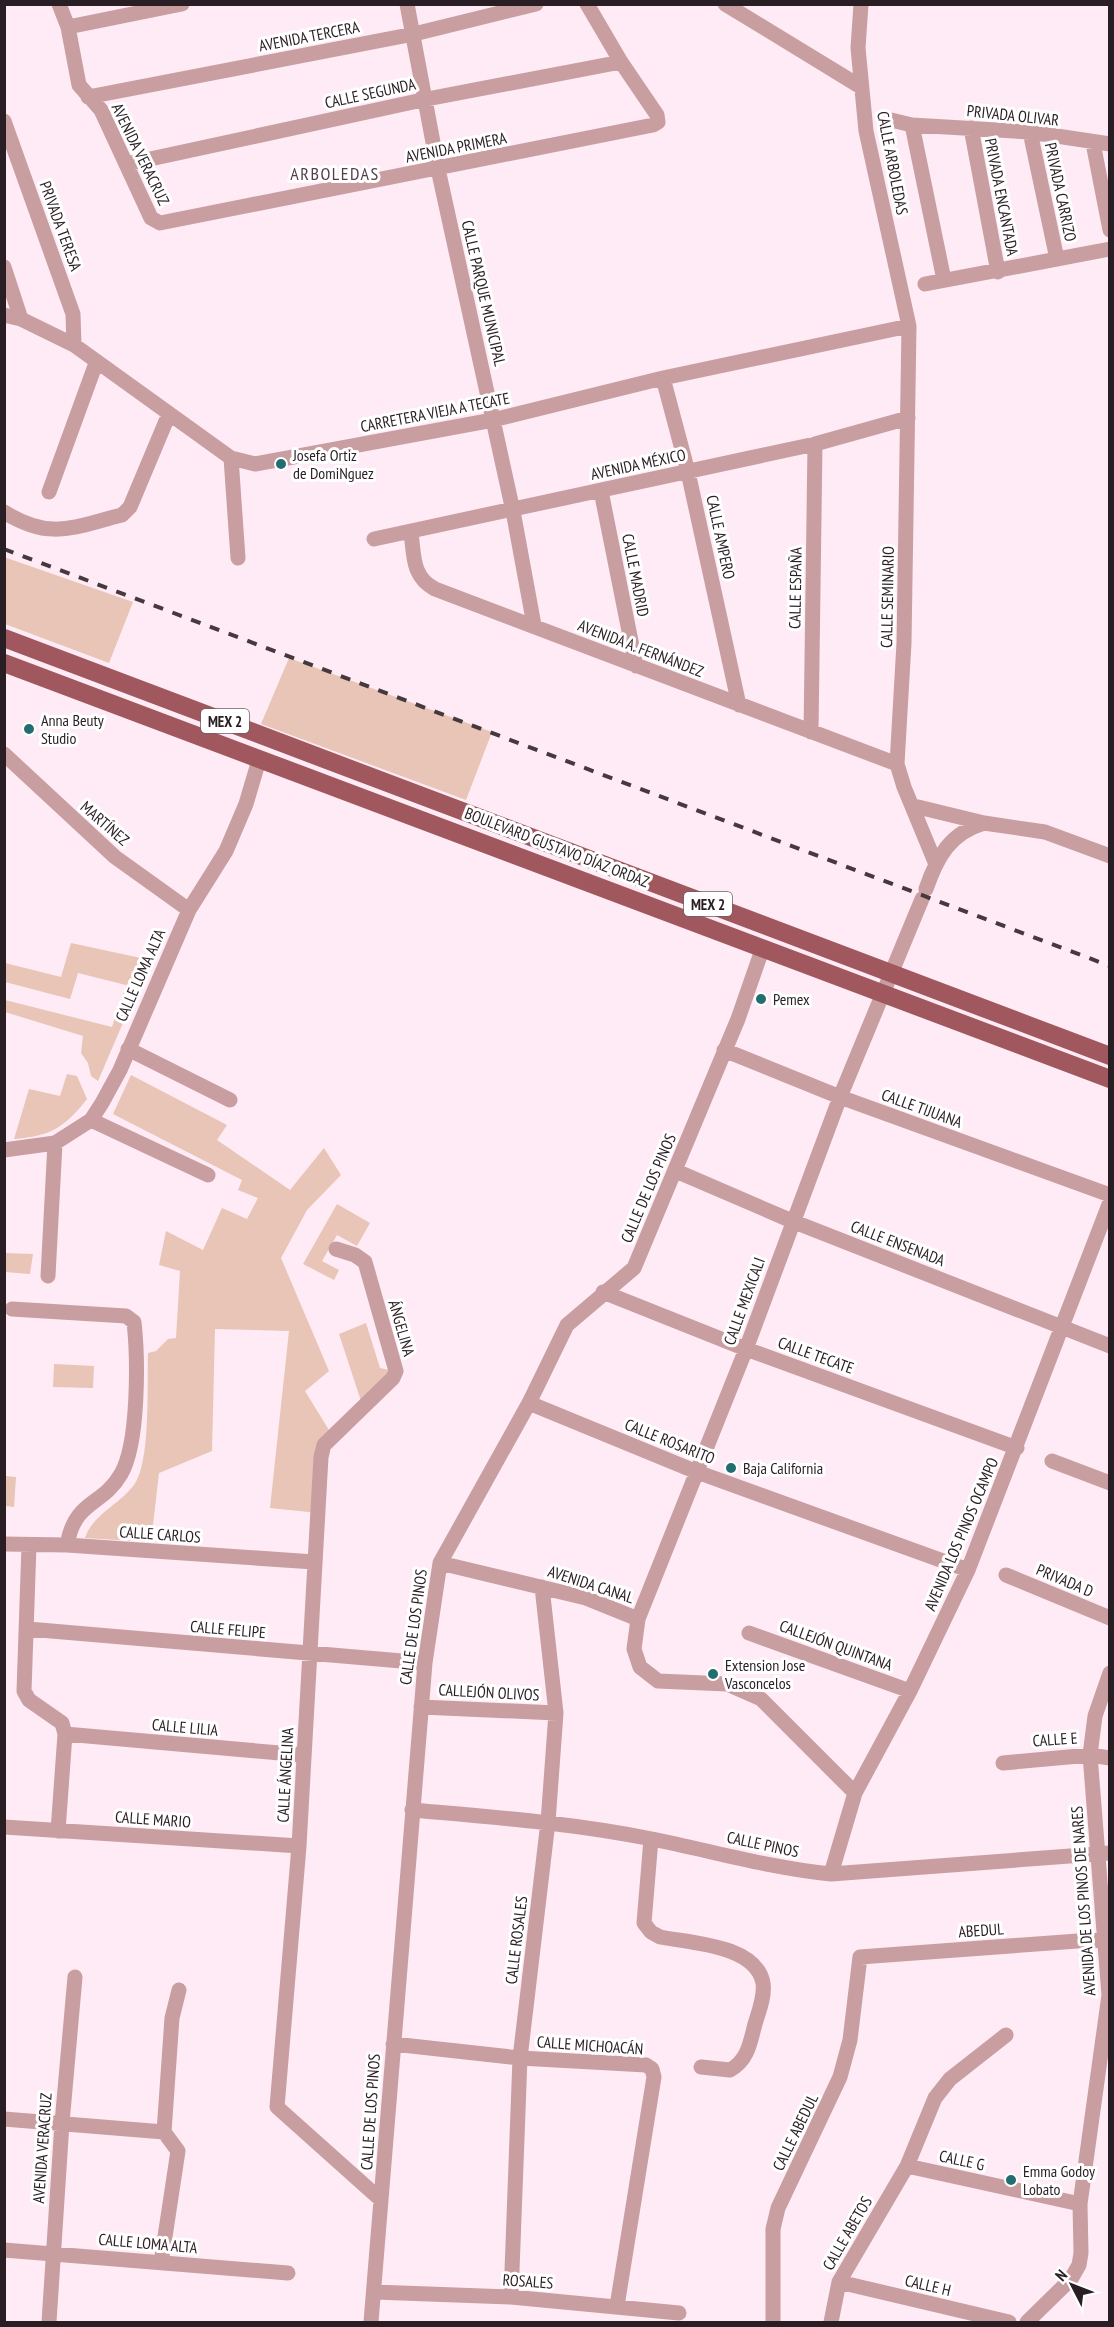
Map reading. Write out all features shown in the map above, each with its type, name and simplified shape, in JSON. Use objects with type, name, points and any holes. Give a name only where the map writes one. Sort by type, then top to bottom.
[{"type":"main road","name":"BOULEVARD GUSTAVO DÍAZ ORDAZ","points":[[4,638],[1110,1056]]},
{"type":"main road","name":"BOULEVARD GUSTAVO DÍAZ ORDAZ","points":[[4,663],[1110,1079]]},
{"type":"main road","points":[[436,825],[445,804]]},
{"type":"street","name":"AVENIDA VERACRUZ","points":[[59,4],[68,27],[79,85],[101,110],[155,222]]},
{"type":"street","points":[[68,27],[182,4]]},
{"type":"street","name":"CALLE PARQUE MUNICIPAL","points":[[407,4],[427,99],[438,169],[513,511],[534,625]]},
{"type":"street","name":"AVENIDA TERCERA","points":[[88,97],[414,34],[536,4]]},
{"type":"street","points":[[587,4],[621,62]]},
{"type":"street","points":[[725,4],[861,87]]},
{"type":"street","name":"CALLE ARBOLEDAS","points":[[861,4],[858,48],[866,131],[909,326]]},
{"type":"street","name":"CALLE SEGUNDA","points":[[127,164],[427,99],[621,62]]},
{"type":"street","name":"AVENIDA PRIMERA","points":[[155,222],[160,223],[438,169],[658,122],[657,115],[621,62]]},
{"type":"street","name":"PRIVADA OLIVAR","points":[[891,120],[912,124],[1030,132],[1110,144]]},
{"type":"street","name":"PRIVADA TERESA","points":[[4,121],[73,314],[74,345]]},
{"type":"street","points":[[912,124],[944,280]]},
{"type":"street","name":"PRIVADA ENCANTADA","points":[[971,128],[998,272]]},
{"type":"street","name":"PRIVADA CARRIZO","points":[[1030,132],[1057,259]]},
{"type":"street","points":[[1093,143],[1110,230]]},
{"type":"street","points":[[925,284],[1110,249]]},
{"type":"street","points":[[4,267],[9,318]]},
{"type":"street","name":"CARRETERA VIEJA A TECATE","points":[[9,318],[74,345],[231,458],[255,464],[493,420],[663,378],[909,326]]},
{"type":"street","name":"CALLE SEMINARIO","points":[[909,326],[904,643],[897,764],[935,862]]},
{"type":"street","points":[[49,492],[96,363]]},
{"type":"street","name":"CALLE AMPERO","points":[[663,378],[688,472],[739,705]]},
{"type":"street","points":[[4,512],[34,527],[54,531],[127,512],[169,414]]},
{"type":"street","name":"AVENIDA MÉXICO","points":[[374,539],[513,511],[815,444],[909,418]]},
{"type":"street","name":"CALLE ESPAÑA","points":[[811,732],[815,444]]},
{"type":"street","points":[[231,458],[238,558]]},
{"type":"street","name":"CALLE MADRID","points":[[601,491],[636,666]]},
{"type":"street","name":"AVENIDA A. FERNÁNDEZ","points":[[411,532],[416,573],[423,583],[897,764]]},
{"type":"street","name":"MARTÍNEZ","points":[[4,754],[115,857],[189,910]]},
{"type":"street","name":"CALLE LOMA ALTA","points":[[4,1150],[55,1143],[91,1120],[120,1070],[189,910],[226,851],[246,804],[259,760]]},
{"type":"street","points":[[914,807],[984,823],[1045,832],[1110,856]]},
{"type":"street","points":[[935,862],[956,836],[984,823]]},
{"type":"street","name":"CALLE MEXICALI","points":[[639,1619],[746,1349],[840,1097],[935,862]]},
{"type":"street","name":"CALLE DE LOS PINOS","points":[[370,2322],[425,1663],[440,1563],[530,1403],[567,1325],[603,1292],[634,1268],[676,1171],[762,950]]},
{"type":"street","points":[[128,1049],[230,1100]]},
{"type":"street","name":"CALLE TIJUANA","points":[[724,1050],[840,1097],[1110,1195]]},
{"type":"street","points":[[91,1120],[208,1175]]},
{"type":"street","points":[[48,1276],[55,1143]]},
{"type":"street","name":"CALLE ENSENADA","points":[[676,1171],[792,1221],[1110,1346]]},
{"type":"street","name":"AVENIDA LOS PINOS OCAMPO","points":[[831,1874],[855,1793],[910,1691],[968,1570],[1110,1202]]},
{"type":"street","name":"ÁNGELINA","points":[[324,1445],[393,1378],[396,1371],[364,1262],[355,1255],[336,1248]]},
{"type":"street","name":"CALLE TECATE","points":[[603,1292],[746,1349],[1017,1448]]},
{"type":"street","points":[[12,1309],[126,1316],[134,1322],[138,1354],[128,1458],[114,1484],[75,1517],[67,1545]]},
{"type":"street","name":"CALLE ROSARITO","points":[[530,1403],[697,1472],[968,1570]]},
{"type":"street","name":"CALLE ÁNGELINA","points":[[324,1445],[314,1562],[299,1846],[277,2107],[381,2200]]},
{"type":"street","points":[[1052,1461],[1110,1483]]},
{"type":"street","name":"CALLE CARLOS","points":[[4,1544],[67,1545],[314,1562]]},
{"type":"street","points":[[29,1545],[28,1629],[24,1691],[29,1700],[62,1723],[65,1734],[58,1831]]},
{"type":"street","name":"AVENIDA CANAL","points":[[440,1563],[585,1598],[639,1619],[634,1649],[640,1667],[658,1681],[727,1684],[761,1699],[855,1793]]},
{"type":"street","name":"PRIVADA D","points":[[1006,1575],[1110,1618]]},
{"type":"street","name":"CALLE ROSALES","points":[[511,2297],[520,2058],[548,1822],[556,1713],[542,1587]]},
{"type":"street","name":"CALLE FELIPE","points":[[28,1629],[310,1655],[425,1663]]},
{"type":"street","name":"CALLEJÓN QUINTANA","points":[[749,1633],[910,1691]]},
{"type":"street","name":"AVENIDA DE LOS PINOS DE NARES","points":[[1027,2322],[1071,2279],[1079,2265],[1080,2204],[1109,1995],[1105,1939],[1105,1853],[1090,1755],[1095,1716],[1110,1673]]},
{"type":"street","name":"CALLEJÓN OLIVOS","points":[[421,1707],[556,1713]]},
{"type":"street","name":"CALLE LILIA","points":[[65,1734],[303,1755]]},
{"type":"street","name":"CALLE E","points":[[1003,1763],[1090,1755],[1110,1758]]},
{"type":"street","name":"CALLE PINOS","points":[[412,1810],[548,1822],[651,1839],[789,1870],[831,1874],[1105,1853]]},
{"type":"street","name":"CALLE MARIO","points":[[4,1827],[299,1846]]},
{"type":"street","points":[[651,1839],[644,1923],[651,1932],[660,1937],[736,1952],[759,1970],[763,1984],[762,1997],[746,2057],[730,2070],[701,2067]]},
{"type":"street","name":"ABEDUL","points":[[860,1958],[1105,1939]]},
{"type":"street","name":"CALLE ABEDUL","points":[[773,2322],[773,2229],[778,2208],[840,2077],[850,2040],[860,1958]]},
{"type":"street","name":"AVENIDA VERACRUZ","points":[[49,2322],[62,2123],[75,1977]]},
{"type":"street","points":[[160,2263],[178,2151],[164,2132],[172,2018],[179,1990]]},
{"type":"street","name":"CALLE ABETOS","points":[[831,2322],[840,2282],[907,2166],[935,2098],[950,2079],[1006,2035]]},
{"type":"street","name":"CALLE MICHOACÁN","points":[[393,2044],[520,2058],[646,2065],[652,2069],[654,2077],[617,2306]]},
{"type":"street","points":[[4,2119],[164,2132]]},
{"type":"street","name":"CALLE G","points":[[907,2166],[1080,2204]]},
{"type":"street","name":"CALLE LOMA ALTA","points":[[4,2250],[288,2273]]},
{"type":"street","name":"CALLE H","points":[[840,2282],[1009,2322]]},
{"type":"street","name":"ROSALES","points":[[374,2292],[511,2297],[680,2313]]},
{"type":"shaded area","points":[[4,557],[133,602],[109,663],[5,624]]},
{"type":"shaded area","points":[[289,658],[492,732],[466,800],[261,724]]},
{"type":"shaded area","points":[[71,943],[150,960],[98,1081],[91,1076],[88,1063],[81,1053],[83,1036],[5,1012],[5,1000],[112,1027],[126,985],[78,973],[70,999],[5,982],[5,963],[61,977]]},
{"type":"shaded area","points":[[67,1074],[77,1076],[87,1099],[64,1124],[56,1129],[38,1136],[14,1139],[29,1089],[60,1096]]},
{"type":"shaded area","points":[[131,1075],[227,1125],[217,1140],[290,1190],[324,1148],[341,1175],[307,1210],[281,1258],[329,1371],[305,1391],[332,1435],[318,1513],[270,1508],[289,1331],[215,1329],[212,1451],[159,1473],[151,1542],[85,1538],[100,1516],[134,1485],[139,1474],[146,1441],[148,1353],[156,1351],[168,1339],[176,1338],[180,1271],[159,1265],[166,1231],[203,1250],[222,1208],[247,1219],[258,1198],[238,1190],[242,1180],[113,1114]]},
{"type":"shaded area","points":[[337,1204],[370,1223],[357,1246],[337,1235],[322,1261],[339,1270],[334,1280],[303,1264]]},
{"type":"shaded area","points":[[4,1253],[33,1254],[30,1274],[5,1272]]},
{"type":"shaded area","points":[[366,1323],[380,1368],[389,1370],[388,1376],[361,1401],[339,1334]]},
{"type":"shaded area","points":[[54,1364],[94,1366],[93,1388],[53,1387]]},
{"type":"shaded area","points":[[5,1476],[16,1477],[14,1507],[5,1506]]},
{"type":"railway","points":[[4,549],[1110,966]]},
{"type":"place","name":"Josefa Ortiz de DomiNguez","points":[[281,464]]},
{"type":"place","name":"Anna Beuty Studio","points":[[29,729]]},
{"type":"place","name":"Pemex","points":[[761,999]]},
{"type":"place","name":"Baja California","points":[[731,1468]]},
{"type":"place","name":"Extension Jose Vasconcelos","points":[[713,1674]]},
{"type":"place","name":"Emma Godoy Lobato","points":[[1011,2180]]},
{"type":"district","name":"ARBOLEDAS","points":[[335,173]]}]
